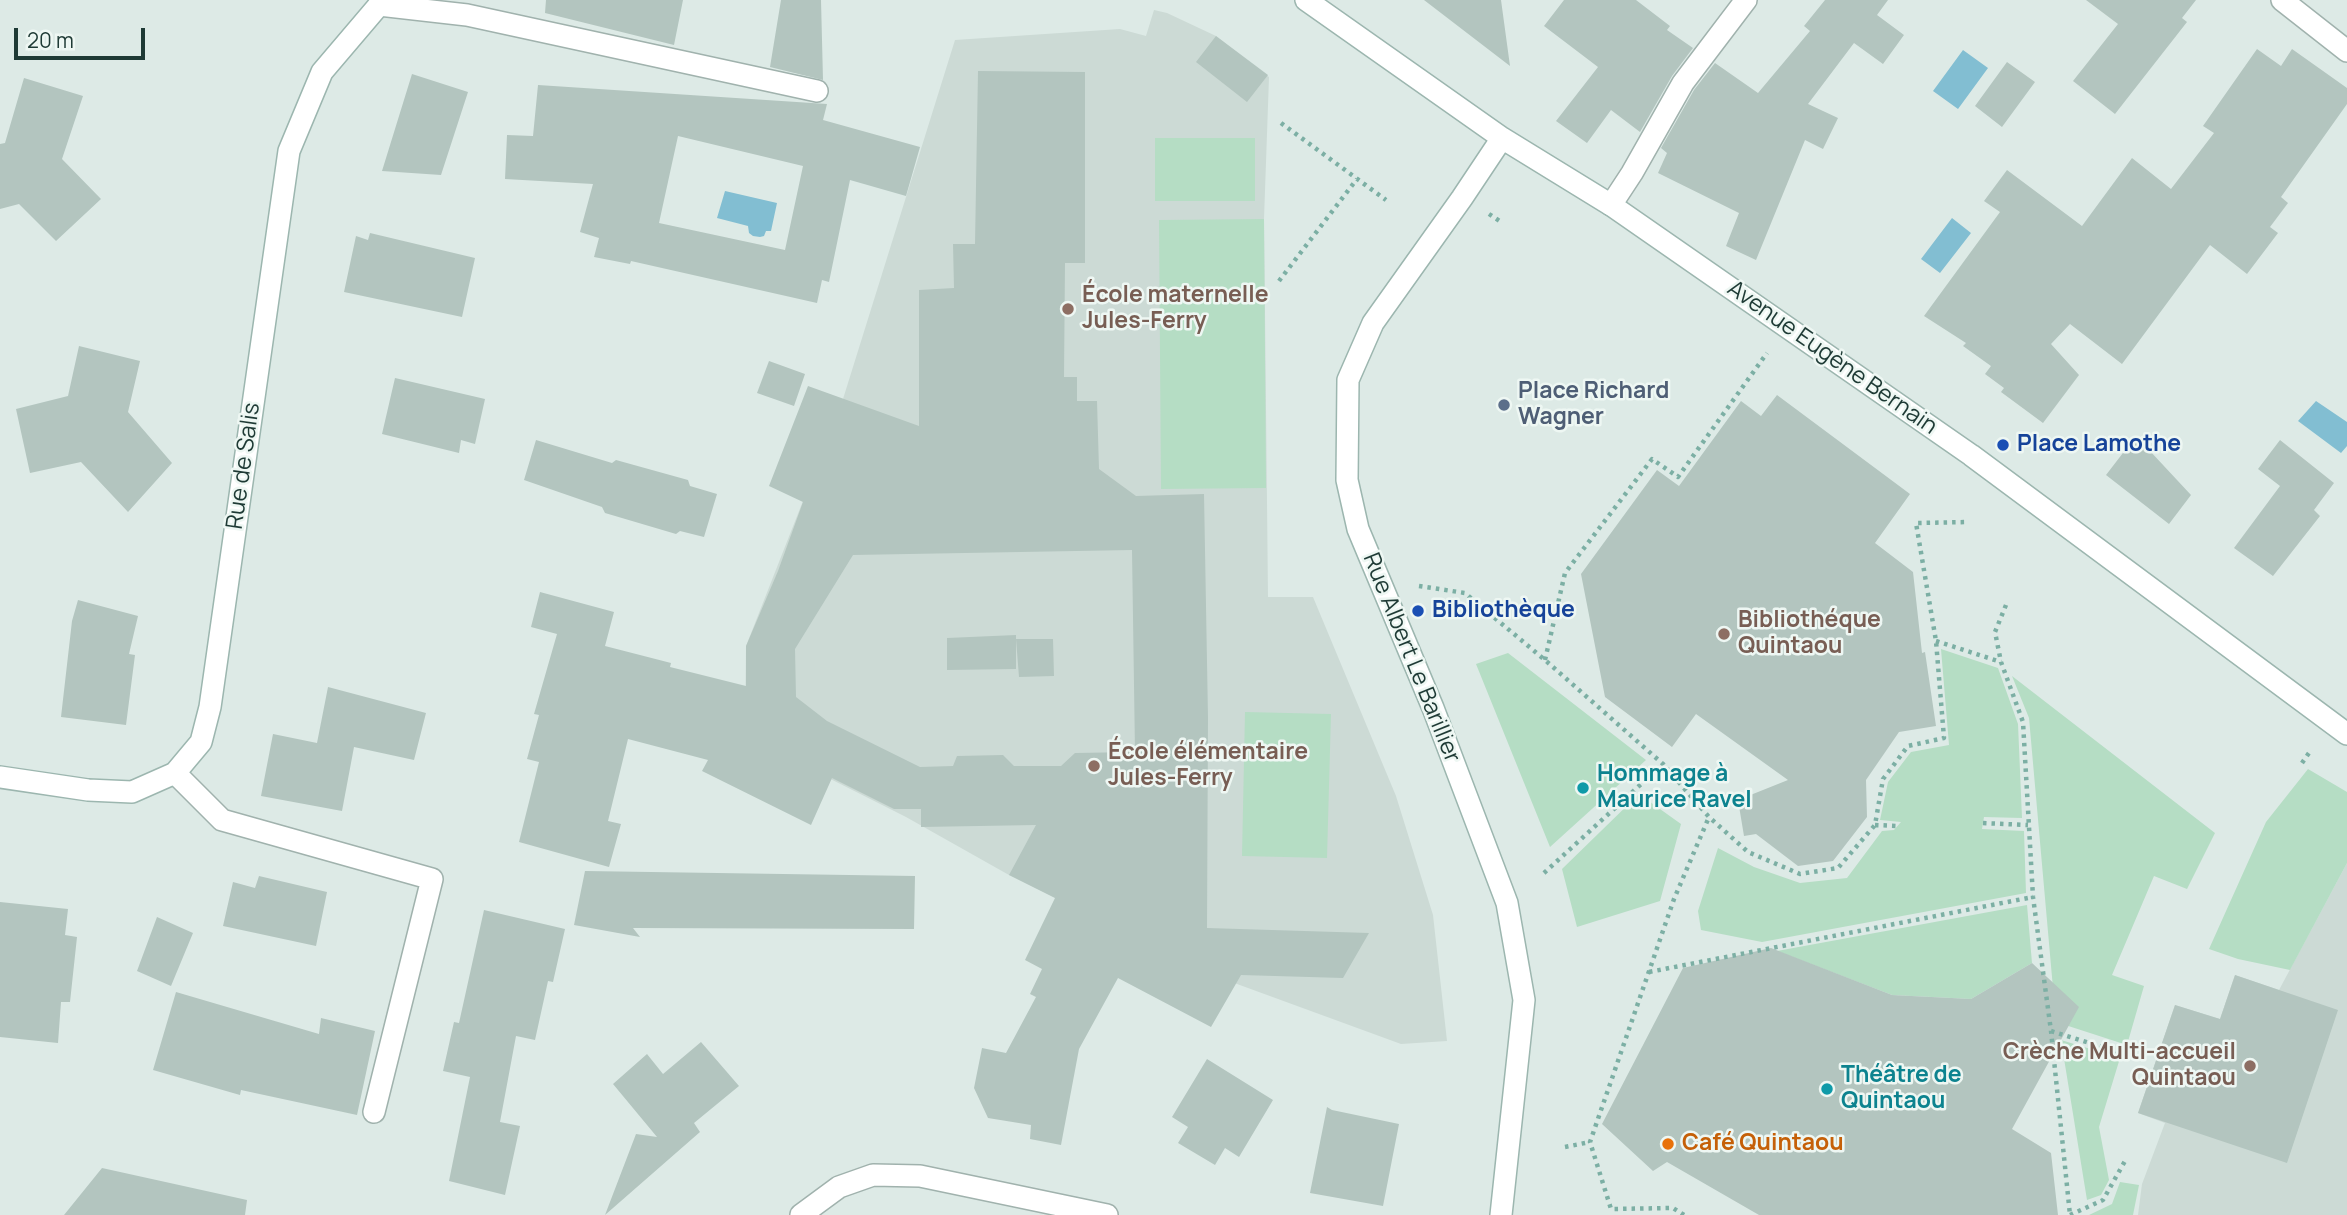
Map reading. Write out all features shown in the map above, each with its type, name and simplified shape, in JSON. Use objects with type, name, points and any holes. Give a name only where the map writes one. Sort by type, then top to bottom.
[{"type":"street","name":"Avenue Eugène Bernain","points":[[1306,0],[1502,138],[1611,205],[1971,455],[2347,734]]},
{"type":"street","points":[[1611,205],[1683,83],[1746,0]]},
{"type":"street","points":[[2282,0],[2347,51]]},
{"type":"street","points":[[383,3],[467,15],[817,91]]},
{"type":"street","name":"Rue de Salis","points":[[0,777],[88,790],[132,792],[175,773],[201,742],[210,707],[289,151],[323,72],[383,3]]},
{"type":"street","name":"Rue Albert Le Barillier","points":[[1501,1215],[1524,1000],[1507,903],[1433,708],[1358,529],[1347,480],[1347,468],[1348,380],[1373,323],[1502,138]]},
{"type":"street","points":[[175,773],[222,820],[432,879],[374,1112]]},
{"type":"street","points":[[801,1215],[839,1186],[873,1175],[920,1176],[1107,1215]]},
{"type":"path","points":[[1281,123],[1387,200]]},
{"type":"path","points":[[1279,281],[1357,179]]},
{"type":"path","points":[[1545,660],[1565,573],[1651,459],[1678,477],[1769,350]]},
{"type":"path","points":[[1419,586],[1465,593],[1663,764],[1709,817],[1748,852],[1800,874],[1838,868],[1875,825],[1883,779],[1908,746],[1944,738],[1936,641],[1916,523],[1967,522]]},
{"type":"path","points":[[2006,605],[1995,632],[2001,662],[2023,722],[2033,897],[2051,1031],[2070,1215],[2104,1200],[2125,1161]]},
{"type":"path","points":[[1936,641],[2001,662]]},
{"type":"path","points":[[2302,763],[2311,750]]},
{"type":"path","points":[[1544,873],[1663,764]]},
{"type":"path","points":[[1684,1215],[1673,1208],[1610,1212],[1590,1142],[1674,899],[1709,817]]},
{"type":"path","points":[[1983,822],[2028,825]]},
{"type":"path","points":[[1875,825],[1898,826]]},
{"type":"path","points":[[1648,972],[2033,897]]},
{"type":"path","points":[[2051,1031],[2141,1059]]},
{"type":"path","points":[[1565,1147],[1590,1142]]},
{"type":"shaded area","points":[[1154,10],[1167,13],[1216,36],[1269,77],[1264,219],[1268,597],[1313,597],[1396,796],[1433,915],[1447,1041],[1401,1044],[1207,973],[1009,875],[906,817],[745,736],[746,646],[843,399],[955,40],[1120,29],[1146,36]]},
{"type":"shaded area","name":"Crèche Multi-accueil Quintaou","points":[[2347,863],[2347,1215],[2138,1215],[2142,1184],[2165,1123],[2138,1113],[2175,1005],[2220,1019],[2235,975],[2279,990]]},
{"type":"green space","points":[[1155,138],[1255,138],[1255,201],[1155,201]]},
{"type":"green space","points":[[1264,219],[1266,488],[1161,489],[1159,220]]},
{"type":"green space","points":[[1941,649],[1998,668],[2018,724],[2022,818],[1984,817],[1982,829],[2024,831],[2026,893],[1762,942],[1701,930],[1698,911],[1718,848],[1754,867],[1800,883],[1847,878],[1882,831],[1894,830],[1901,822],[1880,820],[1888,782],[1911,752],[1949,745]]},
{"type":"green space","points":[[1508,653],[1646,760],[1550,847],[1476,664]]},
{"type":"green space","points":[[2012,676],[2215,833],[2187,889],[2154,876],[2112,975],[2144,986],[2127,1045],[2056,1022],[2029,718]]},
{"type":"green space","points":[[1245,712],[1331,714],[1327,858],[1242,856]]},
{"type":"green space","points":[[2308,769],[2347,792],[2347,863],[2290,970],[2238,959],[2209,949],[2266,822]]},
{"type":"green space","points":[[1639,794],[1681,824],[1660,901],[1577,927],[1562,869]]},
{"type":"green space","points":[[2027,905],[2032,963],[1971,999],[1892,995],[1777,951]]},
{"type":"green space","points":[[2061,1040],[2120,1058],[2099,1127],[2109,1180],[2101,1195],[2087,1200]]},
{"type":"green space","points":[[2120,1182],[2139,1185],[2133,1215],[2089,1215],[2112,1204]]},
{"type":"water","points":[[1963,50],[1988,68],[1958,109],[1933,91]]},
{"type":"water","points":[[725,191],[777,203],[771,231],[766,231],[764,236],[753,236],[749,233],[748,226],[717,218]]},
{"type":"water","points":[[1952,218],[1971,233],[1940,273],[1921,259]]},
{"type":"water","points":[[2316,401],[2347,422],[2347,446],[2341,453],[2298,421]]},
{"type":"building","points":[[546,0],[683,0],[674,45],[545,13]]},
{"type":"building","points":[[781,0],[821,0],[823,80],[770,67]]},
{"type":"building","points":[[1424,0],[1501,0],[1510,66]]},
{"type":"building","points":[[1564,0],[1636,0],[1670,26],[1667,30],[1693,48],[1672,76],[1640,132],[1611,110],[1587,143],[1556,121],[1598,67],[1544,26]]},
{"type":"building","points":[[1825,0],[1888,0],[1877,15],[1904,35],[1883,64],[1854,43],[1808,104],[1838,118],[1823,149],[1805,140],[1756,260],[1726,246],[1739,213],[1658,173],[1667,153],[1661,148],[1694,90],[1715,63],[1758,93],[1810,31],[1804,26]]},
{"type":"building","points":[[2086,0],[2196,0],[2182,18],[2187,22],[2115,114],[2073,81],[2118,24]]},
{"type":"building","points":[[1216,36],[1268,75],[1247,102],[1196,62]]},
{"type":"building","points":[[2257,49],[2281,66],[2292,49],[2347,88],[2347,104],[2281,197],[2288,203],[2270,227],[2278,233],[2247,274],[2210,245],[2122,364],[2070,324],[2051,344],[2079,375],[2043,423],[2001,392],[2004,388],[1985,374],[1991,366],[1963,346],[1966,343],[1924,316],[2000,212],[1984,201],[2007,170],[2082,226],[2132,158],[2171,189],[2214,133],[2203,126]]},
{"type":"building","points":[[2007,62],[2035,82],[2002,127],[1975,106]]},
{"type":"building","points":[[978,71],[1085,72],[1085,263],[1065,263],[1064,377],[1077,377],[1077,401],[1097,401],[1099,469],[1136,496],[1204,494],[1208,718],[1207,928],[1369,933],[1343,978],[1241,975],[1211,1027],[1118,978],[1079,1049],[1061,1145],[1030,1139],[1031,1125],[988,1118],[974,1088],[982,1048],[1006,1053],[1036,997],[1030,994],[1042,969],[1025,960],[1055,898],[1009,875],[1036,825],[921,827],[921,809],[894,809],[832,778],[811,825],[702,771],[708,760],[628,739],[608,821],[621,824],[609,867],[519,842],[539,762],[527,759],[539,715],[534,714],[557,634],[531,627],[540,592],[614,612],[605,646],[671,663],[670,667],[746,686],[746,646],[778,571],[803,502],[769,486],[808,386],[919,426],[919,290],[954,288],[953,244],[975,244]],"holes":[[[1132,550],[1135,752],[1075,753],[1061,766],[1014,766],[1003,755],[957,756],[953,766],[920,767],[827,721],[796,697],[795,649],[853,555]]]},
{"type":"building","points":[[412,74],[468,92],[441,175],[382,171]]},
{"type":"building","points":[[24,78],[83,96],[62,159],[101,199],[56,241],[19,204],[0,209],[0,144],[5,143]]},
{"type":"building","points":[[538,85],[827,104],[823,120],[920,147],[906,196],[850,180],[829,282],[822,280],[817,303],[631,261],[630,264],[594,257],[599,238],[580,232],[593,184],[505,179],[507,135],[533,136]],"holes":[[[678,136],[803,166],[785,250],[659,223]]]},
{"type":"building","points":[[370,233],[475,258],[462,317],[344,292],[356,236],[368,240]]},
{"type":"building","points":[[79,346],[140,361],[128,412],[172,463],[128,512],[81,462],[30,473],[16,409],[68,396]]},
{"type":"building","points":[[769,361],[805,374],[794,406],[757,393]]},
{"type":"building","points":[[395,378],[485,399],[475,444],[461,440],[459,453],[382,434]]},
{"type":"building","name":"Bibliothéque Quintaou","points":[[1777,395],[1910,494],[1875,543],[1913,572],[1922,653],[1925,652],[1936,726],[1899,732],[1866,780],[1867,817],[1833,861],[1798,866],[1756,834],[1744,836],[1738,800],[1788,780],[1696,714],[1672,747],[1605,697],[1581,574],[1657,470],[1679,486],[1741,401],[1761,416]]},
{"type":"building","points":[[2136,436],[2191,495],[2169,524],[2106,475]]},
{"type":"building","points":[[536,440],[612,463],[616,460],[688,480],[690,486],[717,494],[704,537],[680,531],[676,534],[605,513],[602,507],[524,480]]},
{"type":"building","points":[[2280,440],[2334,483],[2314,510],[2320,516],[2273,576],[2234,548],[2280,486],[2258,469]]},
{"type":"building","points":[[78,600],[138,616],[129,654],[135,655],[126,725],[61,717],[72,621]]},
{"type":"building","points":[[1016,635],[1016,669],[947,670],[947,638]]},
{"type":"building","points":[[1016,639],[1053,639],[1054,676],[1019,677]]},
{"type":"building","points":[[328,687],[426,713],[414,760],[354,747],[342,811],[261,796],[273,734],[317,743]]},
{"type":"building","points":[[585,871],[915,876],[914,929],[633,928],[640,937],[574,925]]},
{"type":"building","points":[[259,876],[327,892],[316,946],[223,926],[233,882],[255,888]]},
{"type":"building","points":[[0,902],[68,909],[65,935],[77,937],[70,1002],[61,1002],[58,1043],[0,1037]]},
{"type":"building","points":[[484,910],[565,929],[553,982],[548,981],[535,1040],[516,1036],[500,1122],[520,1126],[505,1195],[449,1181],[470,1077],[443,1071],[454,1022],[459,1023]]},
{"type":"building","points":[[157,917],[193,933],[171,986],[137,971]]},
{"type":"building","name":"Théâtre de Quintaou","points":[[1771,948],[1892,995],[1971,999],[2032,963],[2079,1007],[2012,1129],[2051,1153],[2058,1215],[1759,1215],[1667,1162],[1653,1171],[1602,1124],[1683,968]]},
{"type":"building","points":[[2235,975],[2338,1010],[2287,1163],[2138,1113],[2175,1005],[2220,1019]]},
{"type":"building","points":[[176,992],[319,1034],[321,1018],[375,1031],[357,1115],[241,1090],[240,1095],[153,1070]]},
{"type":"building","points":[[701,1042],[739,1086],[694,1123],[700,1132],[605,1215],[636,1134],[657,1137],[613,1084],[647,1054],[663,1074]]},
{"type":"building","points":[[1207,1059],[1273,1100],[1239,1157],[1225,1148],[1215,1165],[1178,1143],[1188,1127],[1172,1117]]},
{"type":"building","points":[[1327,1107],[1399,1124],[1383,1206],[1310,1193]]},
{"type":"building","points":[[102,1168],[247,1200],[245,1215],[64,1215]]},
{"type":"place","name":"École maternelle Jules-Ferry","points":[[1068,309]]},
{"type":"place","name":"Place Richard Wagner","points":[[1504,405]]},
{"type":"place","name":"Place Lamothe","points":[[2003,445]]},
{"type":"place","name":"Bibliothèque","points":[[1418,611]]},
{"type":"place","name":"Bibliothéque Quintaou","points":[[1724,634]]},
{"type":"place","name":"École élémentaire Jules-Ferry","points":[[1094,766]]},
{"type":"place","name":"Hommage à Maurice Ravel","points":[[1583,788]]},
{"type":"place","name":"Crèche Multi-accueil Quintaou","points":[[2250,1066]]},
{"type":"place","name":"Théâtre de Quintaou","points":[[1827,1089]]},
{"type":"place","name":"Café Quintaou","points":[[1668,1144]]}]
